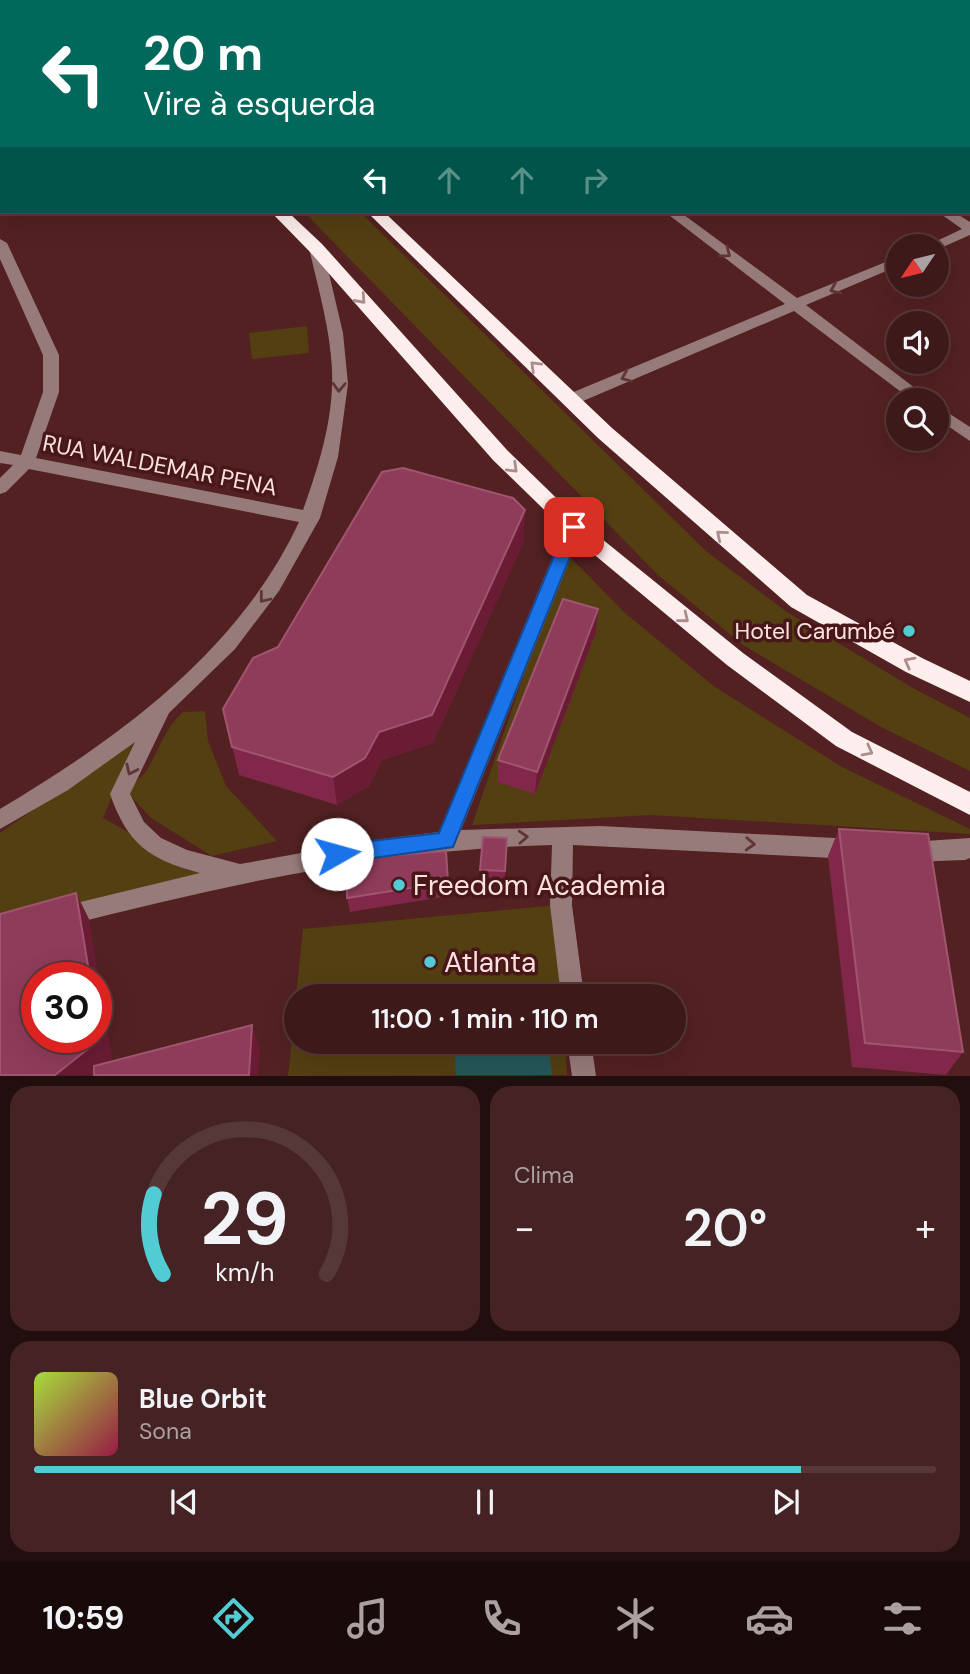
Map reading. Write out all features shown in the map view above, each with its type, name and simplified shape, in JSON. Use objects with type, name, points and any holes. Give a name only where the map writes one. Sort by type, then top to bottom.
[{"type":"highway","points":[[281,214],[316,248],[500,455],[574,527],[735,659],[844,739],[970,804]]},
{"type":"highway","points":[[377,214],[570,400],[682,502],[799,601],[970,692]]},
{"type":"street","points":[[675,214],[906,388]]},
{"type":"street","points":[[947,214],[970,227]]},
{"type":"street","points":[[949,238],[970,227]]},
{"type":"street","points":[[0,243],[51,355],[51,392],[26,462],[0,488]]},
{"type":"street","points":[[0,820],[104,755],[163,710],[222,653],[272,588],[311,518],[336,439],[340,380],[334,332],[316,248]]},
{"type":"street","points":[[570,400],[886,266]]},
{"type":"street","points":[[949,420],[970,435]]},
{"type":"street","name":"RUA WALDEMAR PENA","points":[[0,457],[311,518]]},
{"type":"street","points":[[446,841],[574,527]]},
{"type":"street","points":[[163,710],[120,794],[129,819],[145,839],[170,852],[237,872]]},
{"type":"street","points":[[563,835],[561,905],[571,984]]},
{"type":"street","points":[[39,922],[237,872],[337,854],[446,841],[563,835],[925,853],[970,848]]},
{"type":"street","points":[[581,1054],[584,1076]]},
{"type":"shaded area","points":[[306,214],[362,214],[707,552],[787,612],[911,687],[970,718],[970,771],[881,727],[743,645],[658,575]]},
{"type":"shaded area","points":[[307,326],[309,353],[252,359],[249,333]]},
{"type":"shaded area","points":[[566,553],[625,613],[715,687],[842,767],[970,829],[970,834],[651,815],[472,825]]},
{"type":"shaded area","points":[[205,711],[208,741],[226,786],[277,841],[212,856],[151,818],[125,790],[145,773],[167,732],[183,712]]},
{"type":"shaded area","points":[[135,740],[103,818],[209,877],[0,931],[0,833]]},
{"type":"shaded area","name":"Atlanta","points":[[558,905],[561,984],[297,984],[303,929]]},
{"type":"shaded area","name":"Atlanta","points":[[290,1054],[566,1054],[567,1075],[288,1076]]},
{"type":"water","points":[[455,1054],[550,1054],[552,1075],[456,1075]]},
{"type":"building","points":[[403,468],[513,498],[525,510],[432,715],[379,732],[365,758],[333,777],[232,747],[223,709],[253,658],[278,647],[382,472]]},
{"type":"building","points":[[563,599],[598,609],[537,772],[498,760]]},
{"type":"building","points":[[839,829],[928,834],[963,1052],[865,1043]]},
{"type":"building","points":[[483,837],[507,838],[505,871],[480,870]]},
{"type":"building","points":[[446,851],[448,882],[347,898],[347,859]]},
{"type":"building","points":[[76,893],[87,962],[21,962],[21,1053],[83,1053],[55,1075],[0,1075],[0,914]]},
{"type":"building","points":[[252,1025],[249,1075],[94,1075],[94,1066]]},
{"type":"place","name":"Hotel Carumbé","points":[[909,631]]},
{"type":"place","name":"Freedom Academia","points":[[399,885]]},
{"type":"place","name":"Atlanta","points":[[430,962]]},
{"type":"route","points":[[337,854],[446,841],[574,527]]}]
